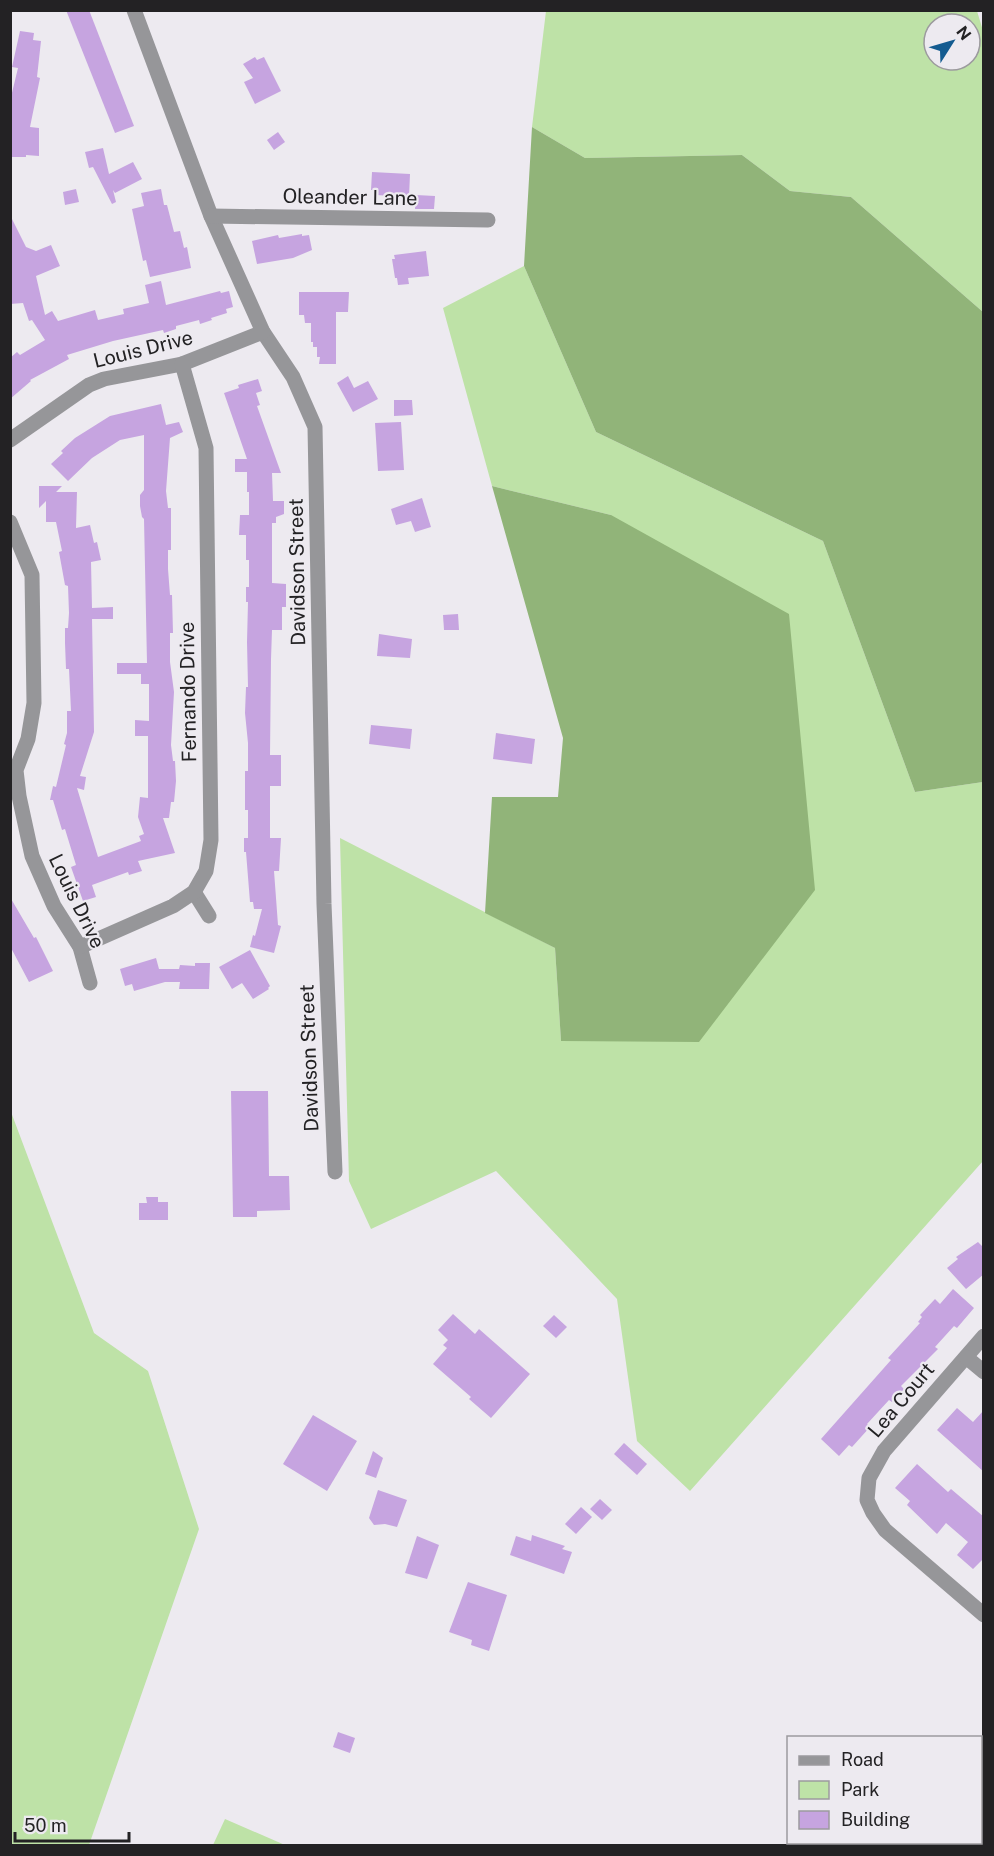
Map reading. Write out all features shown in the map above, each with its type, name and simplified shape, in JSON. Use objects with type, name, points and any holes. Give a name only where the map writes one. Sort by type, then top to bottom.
[{"type":"street","name":"Davidson Street","points":[[134,10],[211,216],[263,332],[294,377],[315,427],[324,904],[335,1172]]},
{"type":"street","name":"Oleander Lane","points":[[211,216],[488,220]]},
{"type":"street","name":"Louis Drive","points":[[10,440],[89,385],[104,379],[182,364],[263,332]]},
{"type":"street","name":"Fernando Drive","points":[[182,364],[206,448],[211,840],[206,871],[194,892]]},
{"type":"street","name":"Louis Drive","points":[[10,522],[32,575],[34,703],[28,739],[16,770],[19,796],[32,856],[54,906],[80,948],[90,983]]},
{"type":"street","points":[[80,948],[173,906],[194,892],[208,916]]},
{"type":"street","name":"Lea Court","points":[[984,1336],[884,1451],[869,1478],[867,1500],[885,1530],[984,1615]]},
{"type":"street","points":[[966,1357],[984,1372]]},
{"type":"green space","points":[[546,11],[977,11],[922,12],[922,72],[982,72],[982,27],[984,34],[983,312],[851,197],[790,191],[742,155],[585,158],[532,127]]},
{"type":"green space","points":[[532,127],[585,158],[742,155],[790,191],[851,197],[983,312],[983,782],[915,792],[823,541],[596,432],[524,266]]},
{"type":"green space","points":[[524,266],[596,432],[823,541],[915,792],[983,782],[983,1161],[690,1491],[637,1441],[617,1299],[496,1171],[371,1229],[349,1181],[340,838],[555,948],[561,1041],[611,515],[492,486],[443,308]]},
{"type":"green space","points":[[492,486],[611,515],[789,614],[815,890],[699,1042],[561,1041],[555,948],[485,913],[492,797],[558,797],[563,738]]},
{"type":"green space","points":[[11,1112],[94,1333],[148,1371],[199,1529],[89,1845],[11,1845]]},
{"type":"green space","points":[[983,1792],[983,1845],[817,1845],[982,1844]]},
{"type":"green space","points":[[225,1819],[285,1845],[213,1845]]},
{"type":"building","points":[[66,10],[89,10],[134,126],[115,133]]},
{"type":"building","points":[[20,31],[34,33],[33,40],[41,41],[37,77],[40,78],[30,127],[39,128],[39,156],[10,157],[10,101],[18,68],[12,67]]},
{"type":"building","points":[[255,57],[257,60],[264,57],[281,91],[255,104],[244,82],[253,78],[243,64]]},
{"type":"building","points":[[278,132],[285,142],[274,150],[267,140]]},
{"type":"building","points":[[103,148],[109,174],[133,162],[142,179],[115,193],[113,190],[116,202],[112,204],[93,167],[89,168],[85,152]]},
{"type":"building","points":[[372,172],[410,174],[409,197],[376,195],[376,190],[371,190]]},
{"type":"building","points":[[76,189],[79,202],[65,205],[63,192]]},
{"type":"building","points":[[161,189],[174,232],[180,231],[184,248],[187,247],[191,268],[150,277],[146,260],[143,261],[132,209],[144,206],[141,193]]},
{"type":"building","points":[[416,195],[435,196],[434,209],[415,209]]},
{"type":"building","points":[[10,215],[26,247],[36,251],[51,245],[60,266],[36,276],[45,315],[52,311],[58,321],[95,310],[98,320],[124,314],[123,309],[149,303],[145,285],[161,281],[166,305],[220,291],[221,293],[229,291],[233,307],[226,309],[227,313],[200,324],[199,320],[176,326],[176,329],[164,333],[163,330],[113,341],[67,355],[69,359],[30,380],[10,399],[10,358],[17,352],[20,355],[45,340],[32,320],[29,321],[23,303],[10,304]]},
{"type":"building","points":[[302,234],[302,236],[309,235],[312,250],[293,258],[257,264],[252,241],[278,235],[279,238]]},
{"type":"building","points":[[426,251],[429,276],[408,278],[409,284],[398,285],[392,259],[395,259],[394,255]]},
{"type":"building","points":[[299,292],[349,292],[348,312],[336,312],[336,364],[319,364],[320,357],[317,357],[317,347],[313,347],[313,342],[311,342],[311,323],[305,323],[304,315],[299,315]]},
{"type":"building","points":[[348,376],[354,388],[368,381],[378,399],[353,412],[337,383]]},
{"type":"building","points":[[258,379],[262,391],[256,393],[260,405],[257,406],[281,473],[272,473],[273,501],[284,501],[284,514],[276,517],[276,523],[272,523],[272,583],[286,584],[286,607],[282,607],[282,630],[272,630],[271,659],[270,755],[281,755],[281,786],[270,786],[270,838],[281,838],[279,871],[274,871],[278,925],[281,926],[274,953],[250,947],[262,909],[254,909],[253,902],[250,902],[246,852],[244,852],[244,838],[248,838],[248,810],[245,810],[248,743],[245,713],[246,687],[248,687],[246,587],[249,587],[249,560],[246,560],[246,535],[239,535],[240,515],[249,515],[249,492],[247,492],[247,472],[235,472],[235,459],[247,459],[224,393],[239,388],[238,385]]},
{"type":"building","points":[[394,400],[412,400],[413,415],[394,416]]},
{"type":"building","points":[[161,404],[166,425],[179,422],[183,432],[170,438],[166,491],[168,508],[171,508],[171,550],[168,550],[168,569],[170,595],[172,595],[173,633],[170,633],[170,662],[174,692],[171,745],[176,781],[174,802],[171,802],[169,818],[163,818],[175,853],[138,861],[142,871],[129,875],[128,872],[92,885],[96,897],[83,901],[71,867],[76,865],[65,829],[62,830],[53,800],[50,800],[53,786],[56,787],[66,745],[64,744],[67,733],[67,711],[71,711],[65,643],[65,628],[68,628],[69,613],[68,586],[65,585],[59,552],[62,551],[56,522],[46,522],[46,501],[39,508],[39,486],[62,486],[56,492],[77,492],[76,528],[90,525],[101,560],[91,562],[92,608],[113,607],[113,619],[92,619],[94,732],[80,776],[86,777],[84,790],[77,788],[98,857],[141,841],[139,836],[144,834],[138,817],[140,797],[148,798],[148,736],[135,736],[135,720],[149,721],[149,684],[141,684],[141,674],[117,674],[117,663],[147,663],[144,519],[140,506],[140,495],[144,490],[144,435],[120,440],[92,458],[68,481],[51,464],[75,438],[110,416]]},
{"type":"building","points":[[401,422],[404,470],[378,471],[375,423]]},
{"type":"building","points":[[422,498],[431,527],[415,532],[411,521],[396,525],[391,509]]},
{"type":"building","points":[[458,614],[459,630],[444,630],[443,615]]},
{"type":"building","points":[[379,634],[412,639],[410,658],[377,656]]},
{"type":"building","points":[[371,725],[412,729],[410,749],[369,744]]},
{"type":"building","points":[[496,733],[535,739],[532,764],[493,759]]},
{"type":"building","points":[[10,897],[34,938],[36,937],[53,971],[29,982],[10,946]]},
{"type":"building","points":[[250,950],[270,986],[253,999],[242,983],[232,989],[219,967]]},
{"type":"building","points":[[156,958],[159,969],[179,969],[180,965],[195,966],[195,963],[210,963],[209,989],[179,989],[180,982],[165,982],[134,991],[132,984],[125,986],[120,969]]},
{"type":"building","points":[[231,1091],[268,1091],[269,1176],[289,1176],[290,1210],[257,1211],[257,1217],[233,1217]]},
{"type":"building","points":[[146,1197],[158,1197],[158,1202],[168,1202],[168,1220],[139,1220],[139,1203],[147,1203]]},
{"type":"building","points":[[978,1242],[984,1248],[984,1274],[966,1289],[947,1268],[958,1259],[956,1257]]},
{"type":"building","points":[[953,1289],[974,1308],[957,1328],[954,1326],[935,1347],[938,1349],[901,1386],[904,1389],[892,1402],[889,1400],[867,1424],[870,1427],[852,1447],[849,1445],[839,1456],[821,1439],[891,1360],[888,1358],[920,1323],[918,1322],[922,1317],[920,1315],[935,1299],[940,1304]]},
{"type":"building","points":[[453,1314],[475,1334],[479,1329],[530,1374],[491,1418],[433,1364],[447,1348],[443,1345],[448,1340],[438,1330]]},
{"type":"building","points":[[554,1315],[567,1327],[556,1338],[543,1326]]},
{"type":"building","points":[[957,1408],[973,1422],[984,1410],[984,1472],[937,1430]]},
{"type":"building","points":[[313,1415],[357,1441],[327,1491],[283,1464]]},
{"type":"building","points":[[624,1443],[647,1464],[637,1475],[614,1454]]},
{"type":"building","points":[[373,1451],[383,1458],[376,1478],[365,1474]]},
{"type":"building","points":[[917,1464],[948,1492],[951,1489],[984,1517],[984,1558],[973,1569],[957,1555],[968,1542],[946,1523],[937,1534],[907,1505],[910,1501],[895,1488]]},
{"type":"building","points":[[378,1490],[407,1500],[397,1527],[385,1524],[374,1525],[369,1518]]},
{"type":"building","points":[[600,1499],[612,1510],[602,1520],[590,1509]]},
{"type":"building","points":[[581,1507],[592,1517],[576,1534],[565,1524]]},
{"type":"building","points":[[532,1535],[565,1546],[562,1549],[572,1552],[564,1574],[510,1555],[516,1536],[531,1541]]},
{"type":"building","points":[[417,1536],[439,1545],[427,1579],[405,1573]]},
{"type":"building","points":[[468,1582],[507,1595],[489,1651],[471,1645],[472,1640],[449,1632]]},
{"type":"building","points":[[338,1732],[355,1738],[350,1753],[333,1747]]}]
